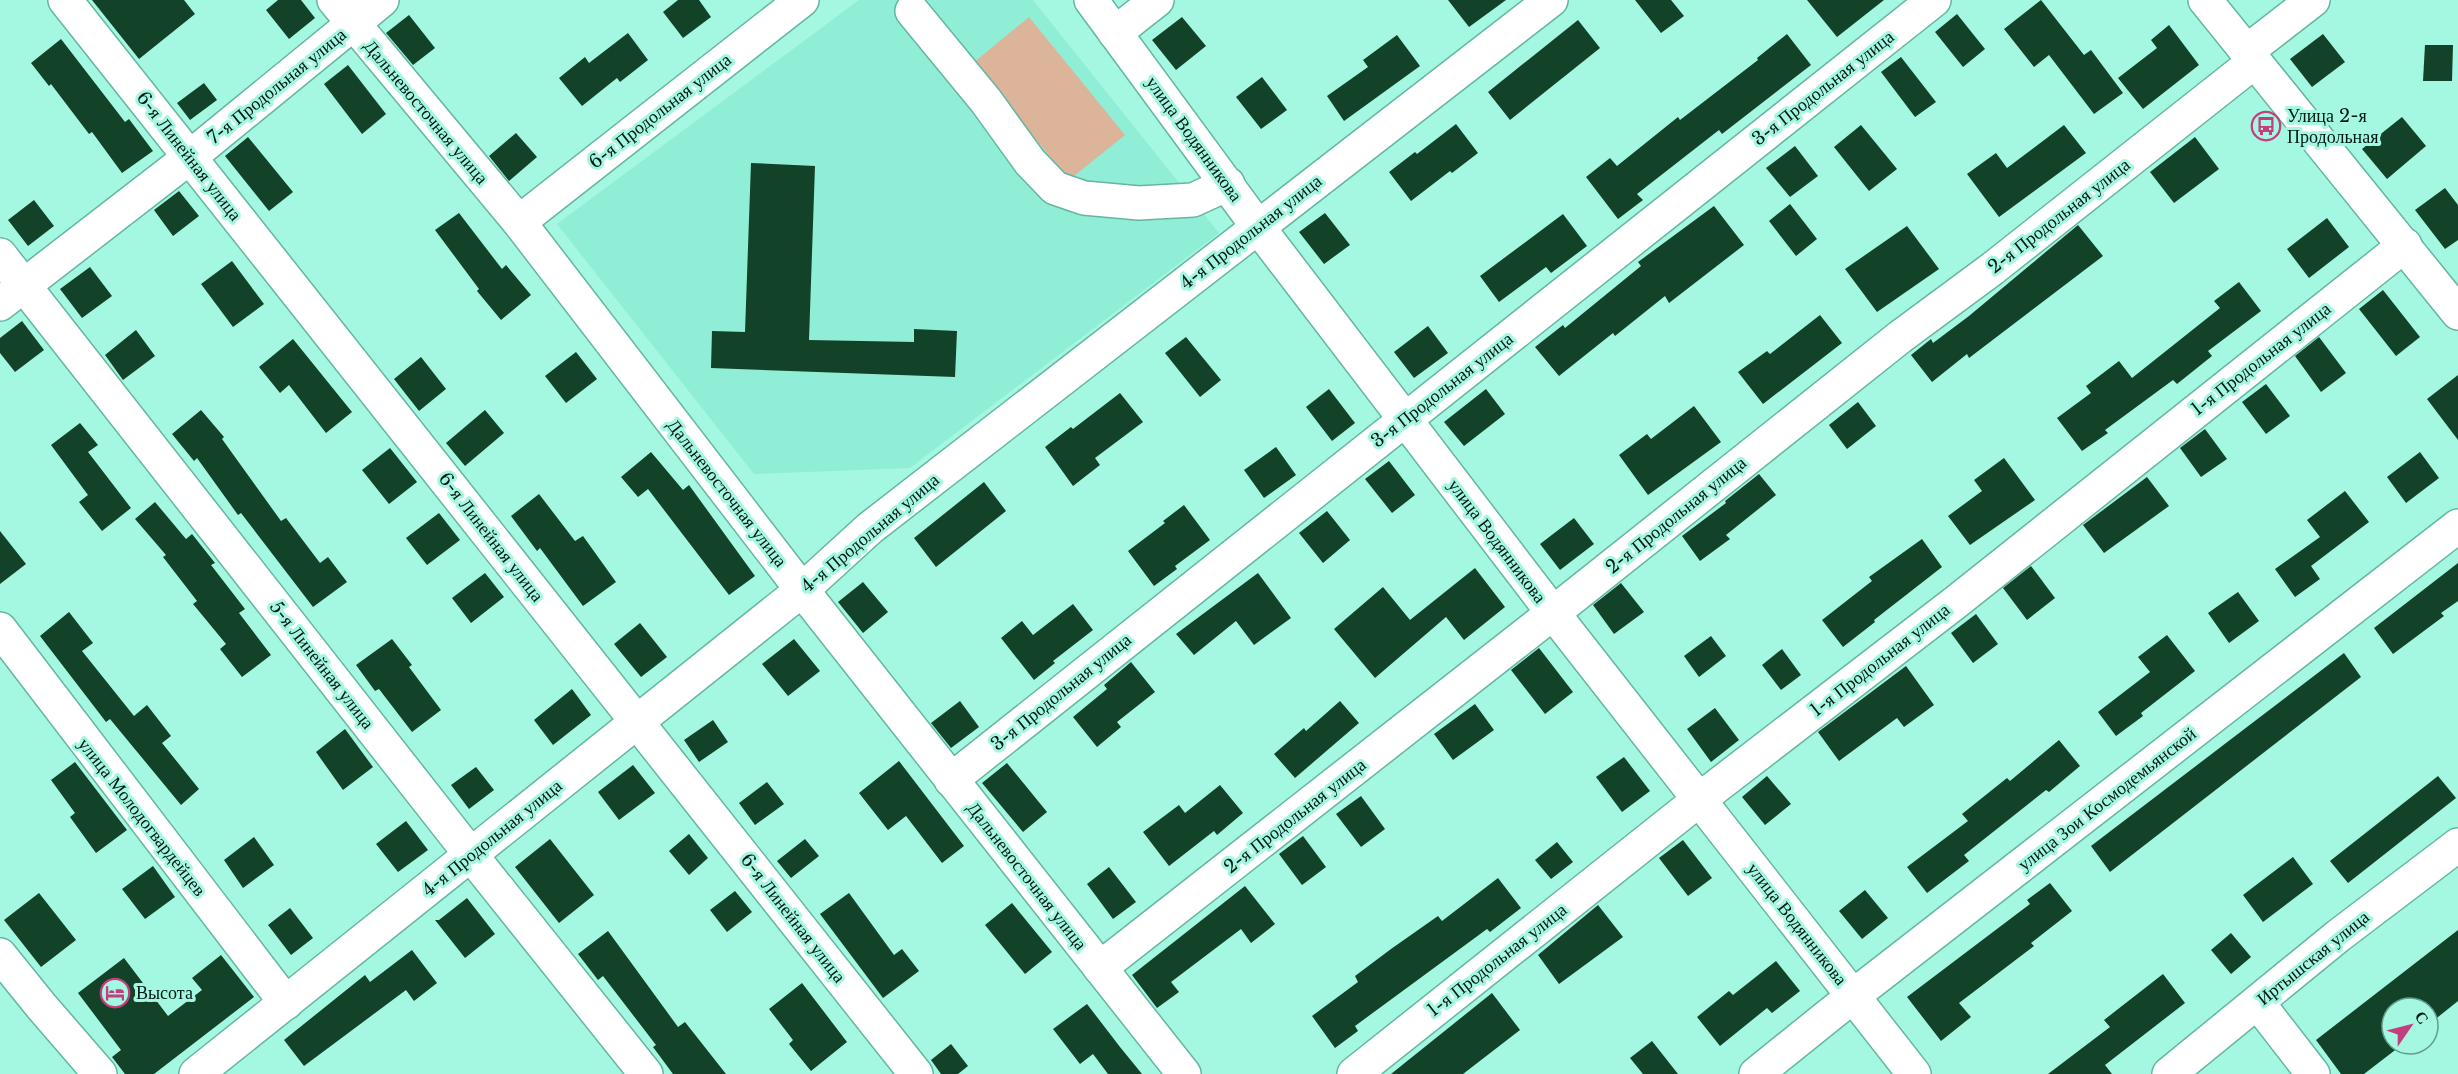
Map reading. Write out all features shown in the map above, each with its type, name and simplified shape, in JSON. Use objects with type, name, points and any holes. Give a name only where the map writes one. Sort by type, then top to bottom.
[{"type":"street","name":"6-я Линейная улица","points":[[65,0],[916,1074]]},
{"type":"street","name":"7-я Продольная улица","points":[[12,295],[190,157],[343,12],[382,0]]},
{"type":"street","name":"6-я Продольная улица","points":[[519,222],[802,0]]},
{"type":"street","name":"улица Водянникова","points":[[1090,0],[1258,227],[1553,613],[1914,1074]]},
{"type":"street","points":[[1115,33],[1157,0]]},
{"type":"street","name":"4-я Продольная улица","points":[[196,1074],[802,590],[870,528],[1551,0]]},
{"type":"street","name":"3-я Продольная улица","points":[[951,780],[1934,0]]},
{"type":"street","points":[[2205,0],[2458,313]]},
{"type":"street","name":"2-я Продольная улица","points":[[1100,968],[1553,613],[1900,337],[1992,269],[2250,57],[2313,0]]},
{"type":"street","points":[[912,10],[986,101],[1030,162],[1055,188],[1084,198],[1139,203],[1193,200],[1228,184]]},
{"type":"street","name":"Дальневосточная улица","points":[[343,12],[519,222],[802,590],[1184,1074]]},
{"type":"street","name":"1-я Продольная улица","points":[[1354,1074],[1700,799],[1956,602],[2405,245]]},
{"type":"street","name":"5-я Линейная улица","points":[[0,255],[12,295],[471,855],[646,1074]]},
{"type":"street","name":"улица Зои Космодемьянской","points":[[1756,1074],[2458,526]]},
{"type":"street","name":"улица Молодогвардейцев","points":[[0,629],[286,1003]]},
{"type":"street","name":"Иртышская улица","points":[[2169,1074],[2338,936],[2458,845]]},
{"type":"street","points":[[0,955],[42,1008],[100,1074]]},
{"type":"street","points":[[2258,1003],[2313,1074]]},
{"type":"shaded area","points":[[859,0],[1033,0],[1219,233],[910,468],[754,474],[557,224]]},
{"type":"shaded area","points":[[1029,17],[1125,135],[1069,180],[973,63]]},
{"type":"building","points":[[92,0],[184,0],[195,14],[139,59]]},
{"type":"building","points":[[278,0],[301,0],[315,18],[289,39],[266,10]]},
{"type":"building","points":[[678,0],[699,0],[711,17],[683,38],[663,12]]},
{"type":"building","points":[[1448,0],[1506,0],[1469,27]]},
{"type":"building","points":[[1635,0],[1671,0],[1684,16],[1661,33]]},
{"type":"building","points":[[1807,0],[1884,0],[1837,37]]},
{"type":"building","points":[[2041,0],[2084,55],[2091,50],[2123,93],[2094,114],[2049,55],[2034,67],[2004,29]]},
{"type":"building","points":[[1957,14],[1985,49],[1963,67],[1935,32]]},
{"type":"building","points":[[409,15],[435,48],[413,65],[386,33]]},
{"type":"building","points":[[1182,17],[1206,46],[1176,70],[1152,40]]},
{"type":"building","points":[[1578,20],[1600,48],[1510,120],[1488,92]]},
{"type":"building","points":[[2169,25],[2199,65],[2143,109],[2118,78],[2157,48],[2151,40]]},
{"type":"building","points":[[628,33],[648,60],[620,82],[617,78],[582,106],[559,78],[585,57],[589,63]]},
{"type":"building","points":[[1787,34],[1811,65],[1722,134],[1719,130],[1637,194],[1643,200],[1618,219],[1586,177],[1610,158],[1617,166],[1678,117],[1680,120],[1758,60],[1757,58]]},
{"type":"building","points":[[2323,34],[2345,62],[2312,87],[2290,59]]},
{"type":"building","points":[[1397,35],[1420,66],[1344,121],[1327,96],[1368,67],[1363,60]]},
{"type":"building","points":[[61,39],[125,122],[129,119],[153,151],[122,173],[92,132],[89,134],[51,84],[49,86],[31,63]]},
{"type":"building","points":[[2425,45],[2453,45],[2452,81],[2423,81]]},
{"type":"building","points":[[1901,57],[1936,102],[1915,117],[1881,72]]},
{"type":"building","points":[[348,65],[386,114],[362,134],[324,84]]},
{"type":"building","points":[[1262,77],[1287,110],[1261,129],[1236,97]]},
{"type":"building","points":[[204,83],[217,100],[190,120],[177,103]]},
{"type":"building","points":[[2402,117],[2426,146],[2387,179],[2362,149]]},
{"type":"building","points":[[1456,124],[1478,153],[1411,201],[1389,172]]},
{"type":"building","points":[[1861,125],[1897,169],[1869,191],[1834,147]]},
{"type":"building","points":[[2064,125],[2086,153],[1999,217],[1967,174],[1996,153],[2007,168]]},
{"type":"building","points":[[516,133],[537,157],[509,181],[489,156]]},
{"type":"building","points":[[248,137],[293,192],[269,211],[225,156]]},
{"type":"building","points":[[2195,137],[2219,169],[2174,203],[2150,172]]},
{"type":"building","points":[[1795,146],[1818,176],[1790,197],[1766,168]]},
{"type":"building","points":[[751,163],[815,166],[809,340],[914,342],[914,329],[957,331],[955,377],[711,368],[712,331],[745,332]]},
{"type":"building","points":[[2445,188],[2458,205],[2458,240],[2445,249],[2415,210]]},
{"type":"building","points":[[179,191],[199,216],[173,236],[154,210]]},
{"type":"building","points":[[34,200],[54,226],[28,246],[8,220]]},
{"type":"building","points":[[1790,204],[1817,239],[1796,256],[1769,221]]},
{"type":"building","points":[[1714,206],[1744,245],[1669,303],[1665,296],[1615,336],[1613,333],[1559,376],[1535,347],[1563,325],[1565,328],[1641,266],[1638,262]]},
{"type":"building","points":[[459,213],[502,269],[506,265],[531,295],[501,320],[477,291],[479,289],[435,230]]},
{"type":"building","points":[[1325,213],[1350,245],[1324,264],[1299,232]]},
{"type":"building","points":[[1563,214],[1587,246],[1551,273],[1546,267],[1499,302],[1480,276]]},
{"type":"building","points":[[2327,218],[2349,247],[2309,278],[2287,249]]},
{"type":"building","points":[[2078,225],[2103,256],[1969,358],[1967,354],[1932,382],[1911,355],[1931,339],[1933,343],[1969,316]]},
{"type":"building","points":[[1907,226],[1939,269],[1877,312],[1845,269]]},
{"type":"building","points":[[232,261],[264,304],[233,327],[201,284]]},
{"type":"building","points":[[90,267],[112,296],[82,318],[60,289]]},
{"type":"building","points":[[2239,282],[2261,311],[2208,351],[2212,356],[2177,384],[2173,380],[2105,430],[2108,433],[2082,451],[2057,418],[2091,393],[2086,386],[2119,361],[2132,378],[2220,308],[2214,301]]},
{"type":"building","points":[[2383,290],[2420,337],[2396,356],[2359,309]]},
{"type":"building","points":[[1820,315],[1842,343],[1763,404],[1738,372],[1767,351],[1770,354]]},
{"type":"building","points":[[22,321],[44,350],[15,372],[0,353],[0,338]]},
{"type":"building","points":[[1428,326],[1448,353],[1414,378],[1394,352]]},
{"type":"building","points":[[136,330],[155,356],[123,380],[105,355]]},
{"type":"building","points":[[1186,337],[1221,380],[1200,397],[1165,353]]},
{"type":"building","points":[[2319,337],[2346,373],[2321,392],[2295,356]]},
{"type":"building","points":[[293,339],[352,412],[326,433],[289,385],[280,393],[259,367]]},
{"type":"building","points":[[576,352],[597,379],[566,403],[545,376]]},
{"type":"building","points":[[421,357],[446,389],[419,411],[394,379]]},
{"type":"building","points":[[2458,375],[2458,440],[2427,399]]},
{"type":"building","points":[[2266,384],[2290,416],[2266,434],[2242,402]]},
{"type":"building","points":[[1329,389],[1355,423],[1332,441],[1306,407]]},
{"type":"building","points":[[1486,389],[1505,414],[1464,446],[1444,422]]},
{"type":"building","points":[[1120,393],[1143,422],[1095,458],[1100,465],[1073,486],[1045,447]]},
{"type":"building","points":[[1858,402],[1876,426],[1847,449],[1829,425]]},
{"type":"building","points":[[1694,406],[1721,442],[1648,495],[1619,455],[1647,434],[1651,439]]},
{"type":"building","points":[[201,410],[224,437],[222,439],[281,521],[286,518],[320,563],[328,557],[347,582],[313,607],[241,513],[238,515],[197,458],[194,461],[172,434]]},
{"type":"building","points":[[485,410],[504,433],[465,466],[446,443]]},
{"type":"building","points":[[80,423],[98,445],[88,452],[131,508],[102,531],[79,502],[88,495],[51,445]]},
{"type":"building","points":[[2205,429],[2227,459],[2201,477],[2180,448]]},
{"type":"building","points":[[1276,447],[1296,475],[1264,498],[1244,470]]},
{"type":"building","points":[[390,448],[417,482],[389,504],[362,470]]},
{"type":"building","points":[[651,452],[683,490],[689,485],[755,576],[729,595],[648,489],[638,497],[621,477]]},
{"type":"building","points":[[2420,452],[2439,478],[2406,503],[2387,477]]},
{"type":"building","points":[[2004,458],[2035,500],[1970,545],[1948,516],[1982,491],[1974,480]]},
{"type":"building","points":[[1389,461],[1415,495],[1392,513],[1365,479]]},
{"type":"building","points":[[1759,474],[1776,495],[1726,535],[1730,539],[1700,561],[1682,536],[1726,503],[1725,501]]},
{"type":"building","points":[[2147,477],[2169,506],[2104,553],[2083,525]]},
{"type":"building","points":[[984,482],[1006,511],[936,567],[914,538]]},
{"type":"building","points":[[2345,491],[2369,522],[2311,566],[2320,579],[2295,597],[2275,569],[2320,537],[2307,520]]},
{"type":"building","points":[[539,494],[575,541],[583,536],[616,582],[583,606],[540,548],[537,551],[511,516]]},
{"type":"building","points":[[155,502],[186,539],[192,534],[215,563],[211,565],[245,609],[239,613],[271,655],[242,677],[220,649],[226,644],[193,604],[197,601],[163,557],[166,555],[135,519]]},
{"type":"building","points":[[1184,505],[1210,540],[1175,566],[1177,569],[1154,586],[1128,551],[1165,523],[1163,521]]},
{"type":"building","points":[[1327,511],[1350,540],[1323,563],[1299,533]]},
{"type":"building","points":[[439,513],[460,540],[427,565],[406,538]]},
{"type":"building","points":[[1574,518],[1594,544],[1560,570],[1540,544]]},
{"type":"building","points":[[0,531],[26,564],[0,584]]},
{"type":"building","points":[[1922,539],[1942,567],[1843,647],[1822,620],[1872,581],[1869,577]]},
{"type":"building","points":[[2458,563],[2458,601],[2441,613],[2444,616],[2393,654],[2374,628]]},
{"type":"building","points":[[2031,566],[2055,598],[2027,620],[2003,588]]},
{"type":"building","points":[[1475,568],[1505,607],[1464,640],[1446,617],[1375,678],[1334,629],[1383,587],[1410,620]]},
{"type":"building","points":[[485,573],[504,597],[471,623],[452,598]]},
{"type":"building","points":[[1258,573],[1291,618],[1254,645],[1236,621],[1194,655],[1176,634]]},
{"type":"building","points":[[863,582],[888,612],[863,633],[838,602]]},
{"type":"building","points":[[1621,583],[1644,612],[1614,634],[1593,605]]},
{"type":"building","points":[[2238,592],[2259,621],[2229,643],[2208,613]]},
{"type":"building","points":[[1073,604],[1093,630],[1053,661],[1055,663],[1034,680],[1001,638],[1022,621],[1033,635]]},
{"type":"building","points":[[69,612],[93,643],[82,651],[134,716],[147,705],[171,736],[162,743],[199,789],[181,805],[110,719],[106,722],[40,636]]},
{"type":"building","points":[[1976,614],[1998,644],[1973,663],[1951,633]]},
{"type":"building","points":[[640,623],[667,657],[641,677],[614,644]]},
{"type":"building","points":[[2167,635],[2195,671],[2141,713],[2143,716],[2116,736],[2098,712],[2150,672],[2138,657]]},
{"type":"building","points":[[1711,636],[1726,656],[1699,677],[1684,656]]},
{"type":"building","points":[[392,639],[412,665],[409,667],[441,710],[412,732],[379,689],[375,691],[356,665]]},
{"type":"building","points":[[794,639],[820,671],[788,696],[762,664]]},
{"type":"building","points":[[1539,648],[1573,692],[1545,714],[1511,670]]},
{"type":"building","points":[[1782,649],[1801,675],[1781,690],[1762,665]]},
{"type":"building","points":[[2344,653],[2361,677],[2110,872],[2091,846]]},
{"type":"building","points":[[1131,662],[1155,692],[1117,722],[1121,727],[1097,747],[1073,717],[1107,689],[1104,685]]},
{"type":"building","points":[[1906,666],[1934,705],[1904,727],[1897,718],[1839,761],[1818,732]]},
{"type":"building","points":[[572,689],[591,715],[553,745],[534,720]]},
{"type":"building","points":[[960,701],[979,727],[951,748],[931,723]]},
{"type":"building","points":[[1340,701],[1359,723],[1295,778],[1274,754],[1304,728],[1306,731]]},
{"type":"building","points":[[1475,704],[1494,730],[1453,760],[1434,734]]},
{"type":"building","points":[[1715,708],[1739,740],[1711,762],[1687,729]]},
{"type":"building","points":[[713,720],[728,742],[699,762],[684,740]]},
{"type":"building","points":[[345,729],[373,767],[343,790],[316,752]]},
{"type":"building","points":[[2059,740],[2080,766],[1964,855],[1969,861],[1927,893],[1907,867],[1968,821],[1962,814],[2007,778],[2010,781]]},
{"type":"building","points":[[1624,757],[1650,791],[1622,812],[1596,777]]},
{"type":"building","points":[[899,761],[964,846],[942,863],[906,816],[888,830],[859,793]]},
{"type":"building","points":[[75,762],[127,830],[96,853],[70,817],[75,813],[51,780]]},
{"type":"building","points":[[1007,763],[1047,812],[1023,832],[982,783]]},
{"type":"building","points":[[633,765],[655,793],[619,820],[598,792]]},
{"type":"building","points":[[476,767],[494,790],[469,809],[451,785]]},
{"type":"building","points":[[1767,776],[1791,804],[1765,825],[1742,797]]},
{"type":"building","points":[[2438,776],[2456,798],[2348,883],[2330,861]]},
{"type":"building","points":[[767,782],[784,804],[755,825],[739,803]]},
{"type":"building","points":[[1220,785],[1243,813],[1217,835],[1214,831],[1169,866],[1143,832],[1179,805],[1185,813]]},
{"type":"building","points":[[1361,796],[1385,829],[1361,847],[1336,814]]},
{"type":"building","points":[[406,821],[428,850],[398,872],[376,844]]},
{"type":"building","points":[[689,834],[708,858],[689,875],[669,851]]},
{"type":"building","points":[[1303,836],[1326,867],[1302,885],[1279,854]]},
{"type":"building","points":[[254,837],[274,865],[243,888],[224,860]]},
{"type":"building","points":[[550,839],[594,895],[559,923],[515,867]]},
{"type":"building","points":[[805,839],[819,856],[791,878],[777,861]]},
{"type":"building","points":[[1683,840],[1712,878],[1688,896],[1659,858]]},
{"type":"building","points":[[1557,842],[1573,862],[1551,879],[1535,860]]},
{"type":"building","points":[[2293,857],[2313,884],[2263,922],[2243,895]]},
{"type":"building","points":[[153,866],[175,897],[145,919],[122,889]]},
{"type":"building","points":[[1109,867],[1136,902],[1113,919],[1087,884]]},
{"type":"building","points":[[1498,878],[1521,908],[1490,932],[1487,929],[1355,1026],[1358,1031],[1335,1048],[1312,1016],[1358,982],[1355,976],[1391,949],[1438,916],[1442,921]]},
{"type":"building","points":[[2050,883],[2072,911],[2031,943],[2034,946],[1959,1003],[1971,1017],[1941,1041],[1907,997],[2030,904],[2027,900]]},
{"type":"building","points":[[1245,886],[1275,924],[1251,943],[1241,929],[1171,982],[1179,992],[1157,1008],[1132,975]]},
{"type":"building","points":[[1865,890],[1888,918],[1862,939],[1839,911]]},
{"type":"building","points":[[735,891],[752,912],[727,932],[710,910]]},
{"type":"building","points":[[39,893],[76,940],[41,967],[4,920]]},
{"type":"building","points":[[849,893],[894,955],[902,949],[919,971],[883,998],[820,914]]},
{"type":"building","points":[[467,898],[495,934],[465,958],[435,920],[439,920]]},
{"type":"building","points":[[1012,903],[1052,952],[1025,974],[985,925]]},
{"type":"building","points":[[1598,905],[1623,937],[1559,984],[1538,955]]},
{"type":"building","points":[[290,908],[313,938],[291,955],[268,925]]},
{"type":"building","points":[[2458,930],[2458,1001],[2440,1015],[2440,996],[2380,996],[2380,1056],[2387,1056],[2364,1074],[2341,1074],[2316,1040]]},
{"type":"building","points":[[608,931],[678,1027],[685,1022],[726,1074],[673,1074],[653,1047],[656,1045],[603,976],[598,980],[578,954]]},
{"type":"building","points":[[2231,933],[2251,957],[2231,974],[2211,950]]},
{"type":"building","points":[[412,950],[437,983],[414,1001],[406,990],[304,1066],[284,1040],[365,975],[370,982]]},
{"type":"building","points":[[221,955],[254,997],[154,1074],[125,1074],[112,1057],[121,1050],[78,993],[124,958],[168,1016],[202,990],[192,978]]},
{"type":"building","points":[[1776,961],[1800,991],[1772,1013],[1767,1008],[1720,1046],[1697,1017],[1729,991],[1733,995]]},
{"type":"building","points":[[2163,974],[2185,1003],[2105,1065],[2112,1074],[2048,1074],[2110,1027],[2104,1020]]},
{"type":"building","points":[[802,983],[847,1042],[811,1071],[789,1044],[793,1040],[769,1009]]},
{"type":"building","points":[[1492,993],[1520,1030],[1463,1074],[1391,1074]]},
{"type":"building","points":[[1087,1004],[1142,1074],[1108,1074],[1093,1054],[1080,1064],[1053,1029]]},
{"type":"building","points":[[1652,1041],[1678,1074],[1643,1074],[1630,1058]]},
{"type":"building","points":[[951,1044],[968,1066],[958,1074],[941,1074],[931,1060]]},
{"type":"place","name":"Улица 2-я Продольная","points":[[2266,126]]},
{"type":"place","name":"Высота","points":[[115,993]]}]
